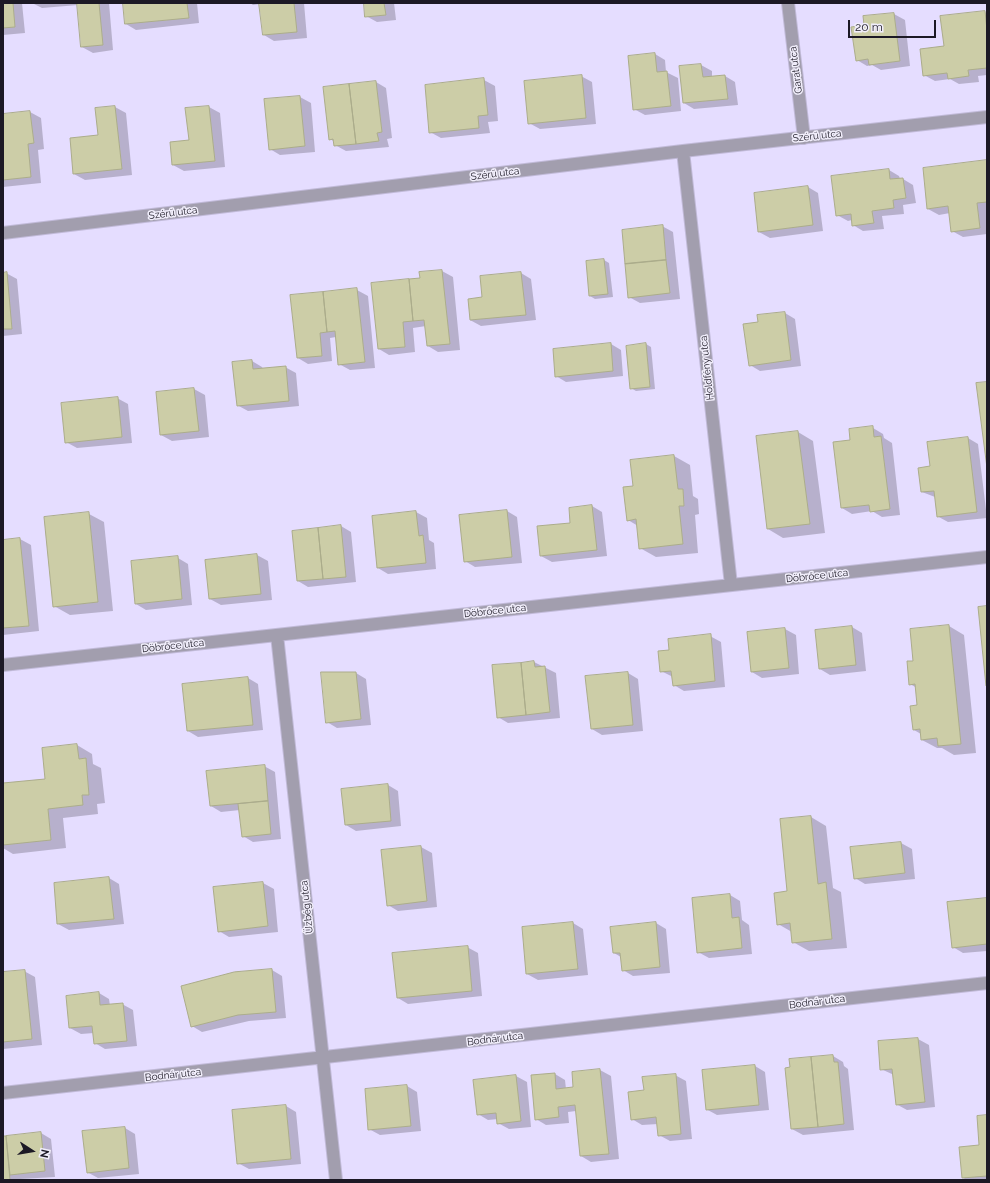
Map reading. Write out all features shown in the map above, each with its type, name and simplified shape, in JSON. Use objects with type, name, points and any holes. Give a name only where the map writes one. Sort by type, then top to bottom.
[{"type":"street","name":"Garat utca","points":[[788,3],[804,138]]},
{"type":"street","name":"Szérű utca","points":[[3,233],[683,151],[987,118]]},
{"type":"street","name":"Holdfény utca","points":[[683,151],[731,585]]},
{"type":"street","name":"Döbrőce utca","points":[[3,665],[987,557]]},
{"type":"street","name":"Üzbég utca","points":[[277,635],[336,1180]]},
{"type":"street","name":"Bodnár utca","points":[[3,1093],[323,1059],[987,983]]},
{"type":"building","points":[[3,3],[13,3],[15,27],[3,28]]},
{"type":"building","points":[[77,3],[99,3],[103,45],[81,47]]},
{"type":"building","points":[[123,3],[187,3],[189,18],[125,24]]},
{"type":"building","points":[[259,3],[294,3],[297,32],[263,35]]},
{"type":"building","points":[[364,3],[384,3],[386,15],[365,17]]},
{"type":"building","points":[[985,11],[987,30],[987,68],[968,70],[969,76],[948,79],[947,73],[923,76],[920,49],[944,46],[940,16]]},
{"type":"building","points":[[894,13],[900,61],[869,65],[868,59],[856,61],[851,27],[864,25],[863,16]]},
{"type":"building","points":[[655,53],[657,72],[667,71],[671,106],[633,110],[628,56]]},
{"type":"building","points":[[701,64],[703,77],[725,75],[728,99],[683,103],[679,66]]},
{"type":"building","points":[[582,75],[586,118],[528,124],[524,81]]},
{"type":"building","points":[[484,78],[488,115],[478,116],[479,128],[429,133],[425,85]]},
{"type":"building","points":[[376,81],[382,132],[377,133],[379,141],[356,144],[349,84]]},
{"type":"building","points":[[349,84],[356,144],[334,146],[333,139],[329,140],[323,87]]},
{"type":"building","points":[[300,96],[305,146],[269,150],[264,99]]},
{"type":"building","points":[[115,106],[122,169],[73,174],[70,138],[98,135],[95,108]]},
{"type":"building","points":[[209,106],[215,161],[172,165],[170,142],[189,140],[185,108]]},
{"type":"building","points":[[30,111],[34,143],[28,144],[31,177],[3,180],[3,114]]},
{"type":"building","points":[[987,160],[987,202],[977,203],[980,228],[951,232],[948,206],[927,209],[923,168]]},
{"type":"building","points":[[889,169],[890,179],[903,178],[906,198],[893,200],[894,208],[872,211],[874,223],[852,226],[851,214],[836,216],[831,176]]},
{"type":"building","points":[[808,186],[813,225],[758,232],[754,193]]},
{"type":"building","points":[[663,225],[666,260],[625,264],[622,230]]},
{"type":"building","points":[[604,259],[608,294],[589,296],[586,261]]},
{"type":"building","points":[[666,260],[670,293],[628,298],[625,264]]},
{"type":"building","points":[[442,270],[450,344],[427,346],[424,320],[413,321],[409,279],[420,278],[419,272]]},
{"type":"building","points":[[7,272],[12,329],[3,329],[3,273]]},
{"type":"building","points":[[521,272],[526,315],[470,320],[468,299],[482,297],[480,276]]},
{"type":"building","points":[[409,279],[413,321],[403,322],[405,347],[378,349],[371,283]]},
{"type":"building","points":[[357,288],[365,362],[338,365],[335,331],[327,332],[323,292]]},
{"type":"building","points":[[323,292],[327,332],[320,333],[322,356],[297,358],[290,295]]},
{"type":"building","points":[[785,312],[791,360],[749,366],[743,324],[758,322],[757,315]]},
{"type":"building","points":[[611,343],[613,371],[555,377],[553,349]]},
{"type":"building","points":[[646,343],[650,387],[630,389],[626,346]]},
{"type":"building","points":[[252,360],[253,369],[286,366],[289,401],[237,406],[232,362]]},
{"type":"building","points":[[987,382],[987,468],[976,383]]},
{"type":"building","points":[[194,388],[199,431],[160,435],[156,392]]},
{"type":"building","points":[[118,397],[122,437],[65,443],[61,403]]},
{"type":"building","points":[[873,426],[874,437],[881,436],[890,509],[870,512],[869,505],[841,508],[833,442],[850,440],[849,429]]},
{"type":"building","points":[[798,431],[810,524],[767,529],[756,436]]},
{"type":"building","points":[[968,437],[977,512],[937,517],[934,491],[921,492],[918,468],[930,466],[927,442]]},
{"type":"building","points":[[674,455],[678,489],[683,489],[684,506],[679,506],[683,544],[639,549],[636,519],[627,521],[623,487],[633,486],[630,460]]},
{"type":"building","points":[[592,505],[597,550],[540,556],[537,526],[570,523],[569,508]]},
{"type":"building","points":[[507,510],[512,557],[464,562],[459,515]]},
{"type":"building","points":[[416,511],[419,536],[423,535],[426,563],[377,568],[372,516]]},
{"type":"building","points":[[89,512],[98,602],[53,607],[44,517]]},
{"type":"building","points":[[341,525],[346,577],[323,579],[318,528]]},
{"type":"building","points":[[318,528],[323,579],[297,581],[292,531]]},
{"type":"building","points":[[20,538],[29,626],[3,628],[3,540]]},
{"type":"building","points":[[257,554],[261,594],[209,599],[205,560]]},
{"type":"building","points":[[178,556],[182,599],[135,604],[131,561]]},
{"type":"building","points":[[987,606],[987,686],[986,686],[978,607]]},
{"type":"building","points":[[949,625],[961,744],[938,746],[937,738],[921,740],[920,729],[913,730],[910,706],[917,705],[915,684],[909,685],[907,661],[913,661],[910,629]]},
{"type":"building","points":[[852,626],[856,665],[819,669],[815,630]]},
{"type":"building","points":[[785,628],[789,668],[751,672],[747,632]]},
{"type":"building","points":[[711,634],[715,681],[673,686],[671,671],[660,672],[658,651],[669,650],[668,639]]},
{"type":"building","points":[[534,661],[535,667],[545,666],[550,712],[526,715],[521,663]]},
{"type":"building","points":[[521,663],[526,715],[497,718],[492,665]]},
{"type":"building","points":[[321,672],[356,672],[361,719],[326,723]]},
{"type":"building","points":[[628,672],[633,725],[591,729],[585,676]]},
{"type":"building","points":[[248,677],[253,725],[187,731],[182,684]]},
{"type":"building","points":[[77,744],[79,759],[86,758],[89,795],[82,795],[83,805],[48,809],[51,840],[3,845],[3,783],[45,779],[42,748]]},
{"type":"building","points":[[265,765],[268,801],[210,806],[206,771]]},
{"type":"building","points":[[388,784],[391,821],[345,825],[341,789]]},
{"type":"building","points":[[268,801],[271,834],[242,837],[238,804]]},
{"type":"building","points":[[811,816],[818,884],[826,882],[832,939],[792,943],[790,923],[777,925],[774,893],[787,891],[780,819]]},
{"type":"building","points":[[901,842],[905,873],[854,879],[850,847]]},
{"type":"building","points":[[421,846],[427,901],[387,906],[381,850]]},
{"type":"building","points":[[109,877],[114,919],[57,924],[54,883]]},
{"type":"building","points":[[263,882],[268,926],[218,932],[213,887]]},
{"type":"building","points":[[730,894],[732,918],[739,917],[742,948],[697,953],[692,898]]},
{"type":"building","points":[[987,898],[987,944],[952,948],[947,902]]},
{"type":"building","points":[[573,922],[578,969],[526,974],[522,927]]},
{"type":"building","points":[[656,922],[660,967],[622,971],[620,953],[613,953],[610,927]]},
{"type":"building","points":[[468,946],[472,991],[397,998],[392,953]]},
{"type":"building","points":[[272,969],[276,1012],[238,1015],[191,1027],[181,986],[234,972]]},
{"type":"building","points":[[25,970],[32,1039],[3,1042],[3,972]]},
{"type":"building","points":[[99,992],[100,1005],[123,1003],[127,1041],[94,1044],[92,1026],[69,1028],[66,996]]},
{"type":"building","points":[[918,1038],[925,1102],[896,1105],[892,1069],[880,1070],[878,1041]]},
{"type":"building","points":[[833,1055],[834,1062],[838,1062],[844,1124],[818,1127],[811,1057]]},
{"type":"building","points":[[811,1057],[818,1127],[791,1129],[785,1068],[790,1067],[789,1059]]},
{"type":"building","points":[[755,1065],[759,1105],[706,1110],[702,1070]]},
{"type":"building","points":[[600,1069],[609,1154],[580,1156],[575,1105],[558,1107],[559,1117],[535,1120],[531,1075],[555,1073],[556,1089],[573,1087],[572,1072]]},
{"type":"building","points":[[676,1074],[681,1134],[658,1136],[656,1117],[631,1120],[628,1092],[644,1090],[642,1077]]},
{"type":"building","points":[[516,1075],[521,1121],[497,1124],[496,1113],[477,1115],[473,1080]]},
{"type":"building","points":[[407,1085],[411,1126],[368,1130],[365,1089]]},
{"type":"building","points":[[286,1105],[291,1159],[237,1164],[232,1110]]},
{"type":"building","points":[[987,1115],[987,1176],[962,1178],[959,1147],[979,1145],[977,1116]]},
{"type":"building","points":[[125,1127],[129,1168],[87,1173],[82,1131]]},
{"type":"building","points":[[41,1132],[45,1171],[10,1175],[6,1136]]},
{"type":"building","points":[[3,1136],[6,1136],[10,1180],[3,1180]]}]
